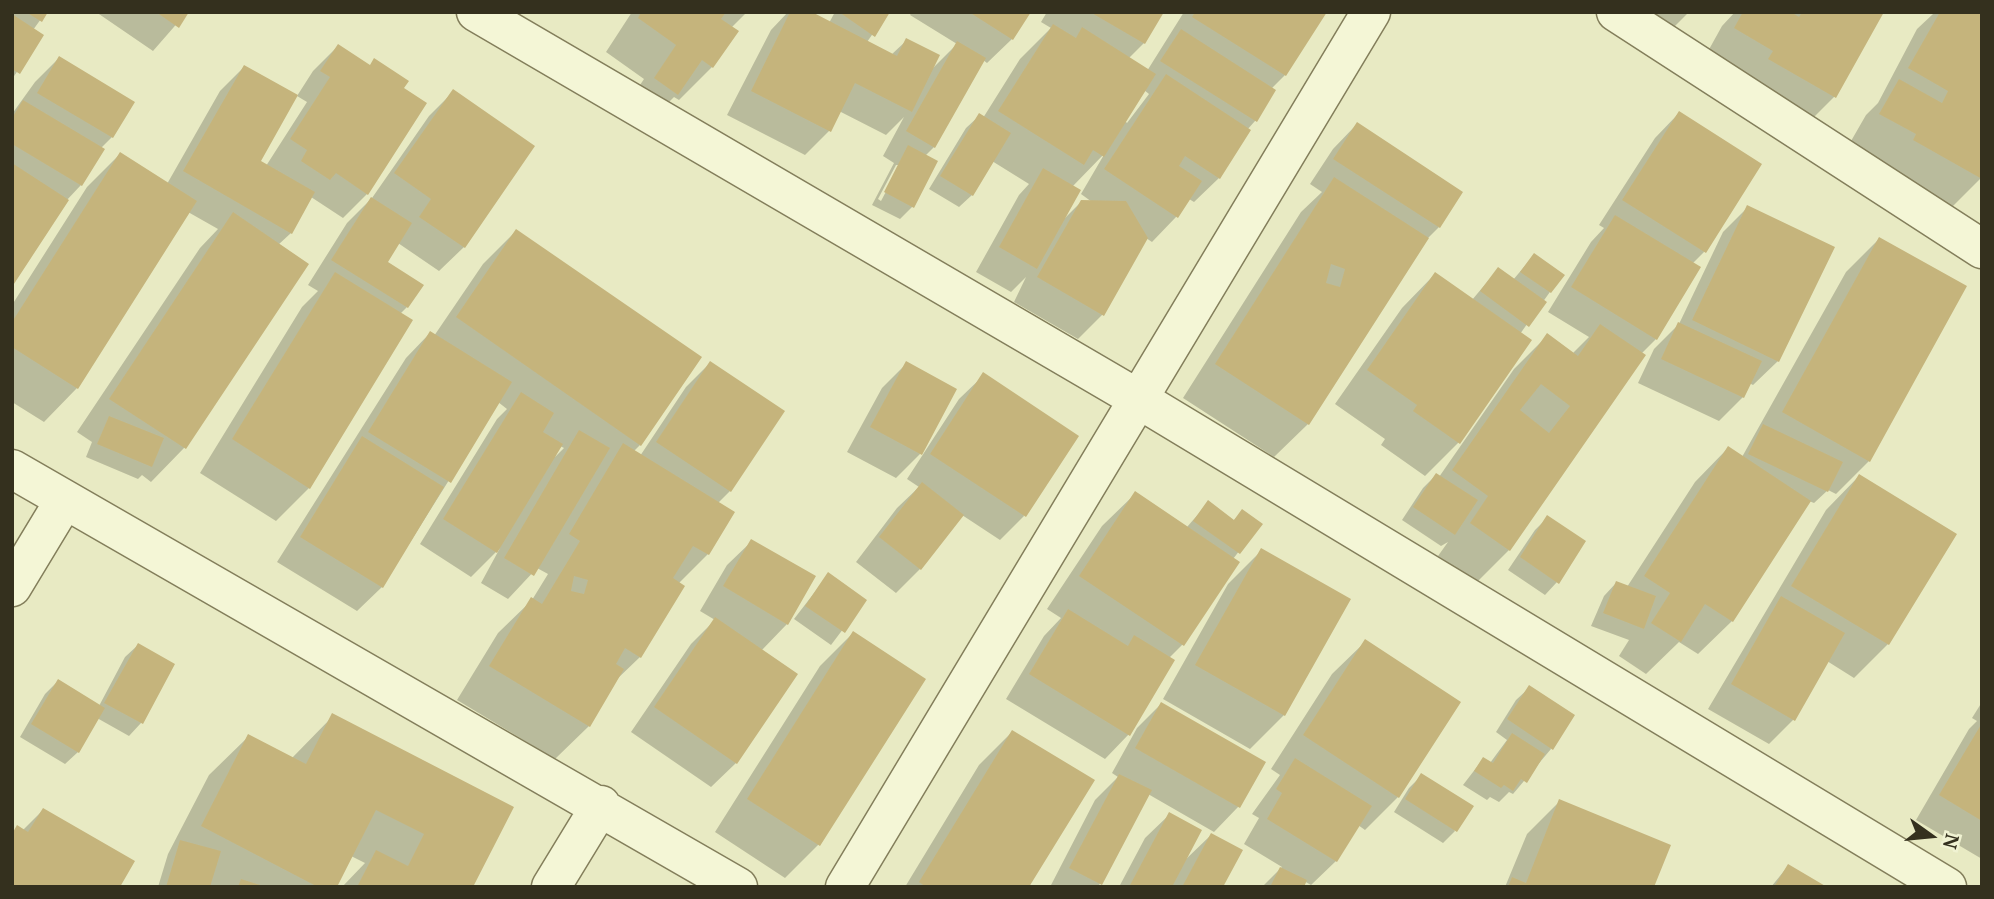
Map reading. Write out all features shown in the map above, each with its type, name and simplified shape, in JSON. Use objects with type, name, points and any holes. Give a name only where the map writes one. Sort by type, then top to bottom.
[{"type":"street","points":[[476,12],[1140,400],[1947,887]]},
{"type":"street","points":[[845,887],[1371,12]]},
{"type":"street","points":[[1616,12],[1982,249]]},
{"type":"street","points":[[12,469],[601,805],[738,887]]},
{"type":"street","points":[[12,587],[64,501]]},
{"type":"street","points":[[551,887],[601,805]]},
{"type":"building","points":[[26,12],[48,12],[42,22]]},
{"type":"building","points":[[156,12],[189,12],[179,28]]},
{"type":"building","points":[[641,12],[726,12],[721,19],[739,31],[713,68],[702,60],[678,95],[654,78],[676,45],[638,18]]},
{"type":"building","points":[[790,12],[812,12],[897,56],[906,38],[940,55],[912,112],[855,83],[831,132],[751,91]]},
{"type":"building","points":[[839,12],[890,12],[875,37]]},
{"type":"building","points":[[969,12],[1031,12],[1013,40]]},
{"type":"building","points":[[1090,12],[1164,12],[1145,44]]},
{"type":"building","points":[[1195,12],[1327,12],[1286,76],[1192,17]]},
{"type":"building","points":[[1743,12],[1791,12],[1799,17],[1802,12],[1884,12],[1836,98],[1768,59],[1773,51],[1734,28]]},
{"type":"building","points":[[1940,12],[1982,12],[1982,179],[1913,140],[1916,134],[1879,114],[1899,79],[1942,103],[1948,91],[1908,68]]},
{"type":"building","points":[[12,14],[44,35],[20,74],[12,69]]},
{"type":"building","points":[[1053,24],[1076,38],[1082,27],[1156,74],[1104,157],[1093,150],[1084,165],[998,111]]},
{"type":"building","points":[[1181,29],[1276,90],[1257,122],[1160,61]]},
{"type":"building","points":[[957,41],[986,58],[935,148],[906,131]]},
{"type":"building","points":[[338,44],[370,65],[374,58],[409,81],[404,88],[427,103],[368,195],[336,173],[330,180],[301,161],[307,150],[290,139],[330,77],[320,71]]},
{"type":"building","points":[[59,56],[135,102],[113,138],[37,93]]},
{"type":"building","points":[[244,65],[298,95],[261,161],[315,192],[292,234],[183,171]]},
{"type":"building","points":[[1166,74],[1251,130],[1220,179],[1185,156],[1179,166],[1202,181],[1178,218],[1104,169]]},
{"type":"building","points":[[453,89],[535,146],[465,248],[419,217],[431,199],[394,173]]},
{"type":"building","points":[[23,100],[105,149],[82,186],[12,144],[12,118]]},
{"type":"building","points":[[1679,111],[1762,164],[1706,253],[1622,200]]},
{"type":"building","points":[[979,113],[1011,133],[973,196],[940,176]]},
{"type":"building","points":[[1357,122],[1463,192],[1440,228],[1333,159]]},
{"type":"building","points":[[908,145],[938,161],[914,208],[884,192]]},
{"type":"building","points":[[120,152],[197,201],[78,389],[12,347],[12,322]]},
{"type":"building","points":[[12,163],[69,200],[12,287]]},
{"type":"building","points":[[1043,168],[1081,190],[1037,269],[999,247]]},
{"type":"building","points":[[1334,177],[1429,238],[1309,425],[1215,364]],"holes":[[[1331,264],[1345,269],[1340,287],[1326,283]]]},
{"type":"building","points":[[371,197],[412,223],[388,262],[424,285],[408,308],[331,260]]},
{"type":"building","points":[[1081,200],[1126,201],[1148,238],[1104,316],[1037,277]]},
{"type":"building","points":[[1747,205],[1835,247],[1779,362],[1692,320]]},
{"type":"building","points":[[233,212],[309,264],[186,449],[109,399]]},
{"type":"building","points":[[1615,215],[1701,267],[1657,340],[1571,287]]},
{"type":"building","points":[[516,229],[702,357],[641,446],[456,317]]},
{"type":"building","points":[[1879,237],[1967,286],[1870,462],[1782,412]]},
{"type":"building","points":[[1534,253],[1565,275],[1551,293],[1520,272]]},
{"type":"building","points":[[1498,267],[1547,302],[1529,327],[1480,291]]},
{"type":"building","points":[[335,272],[413,320],[310,489],[232,439]]},
{"type":"building","points":[[1435,272],[1532,340],[1460,444],[1413,411],[1417,405],[1367,370]]},
{"type":"building","points":[[1678,322],[1762,361],[1744,398],[1661,359]]},
{"type":"building","points":[[1600,324],[1646,355],[1510,551],[1470,523],[1488,496],[1452,470],[1547,333],[1578,356]],"holes":[[[1541,384],[1570,406],[1549,433],[1520,410]]]},
{"type":"building","points":[[430,331],[512,382],[451,483],[368,432]]},
{"type":"building","points":[[710,361],[785,411],[731,492],[656,442]]},
{"type":"building","points":[[906,361],[957,389],[922,455],[870,427]]},
{"type":"building","points":[[983,372],[1079,436],[1026,517],[930,454]]},
{"type":"building","points":[[521,392],[554,413],[543,432],[563,444],[497,553],[443,519]]},
{"type":"building","points":[[109,416],[164,438],[152,467],[97,444]]},
{"type":"building","points":[[1763,424],[1843,462],[1828,492],[1748,454]]},
{"type":"building","points":[[579,430],[610,448],[534,576],[504,558]]},
{"type":"building","points":[[362,436],[444,487],[383,588],[300,537]]},
{"type":"building","points":[[623,443],[735,512],[709,555],[693,546],[673,578],[685,586],[641,658],[625,648],[616,664],[624,669],[590,727],[489,666],[531,597],[542,604],[580,541],[569,534]],"holes":[[[574,576],[588,580],[584,594],[571,591]]]},
{"type":"building","points":[[1728,446],[1811,501],[1733,622],[1705,604],[1681,642],[1651,623],[1670,593],[1644,576]]},
{"type":"building","points":[[1436,473],[1478,500],[1455,535],[1413,507]]},
{"type":"building","points":[[1859,474],[1957,534],[1889,645],[1791,586]]},
{"type":"building","points":[[922,482],[964,515],[921,570],[879,537]]},
{"type":"building","points":[[1135,491],[1240,562],[1184,646],[1079,576]]},
{"type":"building","points":[[1208,500],[1234,520],[1242,509],[1263,524],[1240,554],[1193,521]]},
{"type":"building","points":[[1547,515],[1586,541],[1559,584],[1520,557]]},
{"type":"building","points":[[751,539],[816,576],[788,625],[723,586]]},
{"type":"building","points":[[1261,548],[1351,599],[1285,716],[1195,665]]},
{"type":"building","points":[[828,572],[867,600],[845,633],[805,606]]},
{"type":"building","points":[[1616,581],[1656,596],[1644,629],[1603,613]]},
{"type":"building","points":[[1781,596],[1845,633],[1795,721],[1731,684]]},
{"type":"building","points":[[1068,609],[1128,646],[1134,635],[1175,660],[1130,736],[1029,674]]},
{"type":"building","points":[[715,617],[798,674],[737,764],[654,707]]},
{"type":"building","points":[[853,631],[926,679],[820,846],[747,799]]},
{"type":"building","points":[[1365,639],[1461,702],[1399,798],[1303,735]]},
{"type":"building","points":[[138,643],[175,664],[143,724],[104,703]]},
{"type":"building","points":[[58,679],[105,708],[79,753],[31,724]]},
{"type":"building","points":[[1529,685],[1575,715],[1553,750],[1507,719]]},
{"type":"building","points":[[1161,702],[1266,762],[1240,808],[1135,748]]},
{"type":"building","points":[[332,713],[514,807],[473,887],[357,887],[376,850],[408,866],[424,834],[376,810],[337,887],[318,887],[201,826],[248,734],[306,764]]},
{"type":"building","points":[[1982,723],[1982,821],[1939,795]]},
{"type":"building","points":[[1012,730],[1095,780],[1029,887],[926,887],[919,882]]},
{"type":"building","points":[[1512,733],[1545,754],[1527,783],[1521,779],[1513,791],[1504,785],[1501,788],[1474,771],[1483,757],[1493,763]]},
{"type":"building","points":[[1295,758],[1372,806],[1337,862],[1267,819],[1282,793],[1276,789]]},
{"type":"building","points":[[1421,773],[1474,806],[1457,832],[1405,799]]},
{"type":"building","points":[[1119,774],[1152,790],[1102,885],[1069,868]]},
{"type":"building","points":[[1559,799],[1671,845],[1654,887],[1508,887],[1512,877],[1526,883]]},
{"type":"building","points":[[43,808],[135,861],[120,887],[12,887],[12,834],[17,825],[28,832]]},
{"type":"building","points":[[1169,812],[1202,830],[1172,887],[1129,887]]},
{"type":"building","points":[[1211,833],[1243,850],[1223,887],[1182,887]]},
{"type":"building","points":[[180,840],[221,851],[210,887],[166,887]]},
{"type":"building","points":[[1788,864],[1827,887],[1774,887]]},
{"type":"building","points":[[1280,867],[1307,880],[1304,887],[1270,887]]},
{"type":"building","points":[[241,879],[263,886],[263,887],[238,887]]}]
